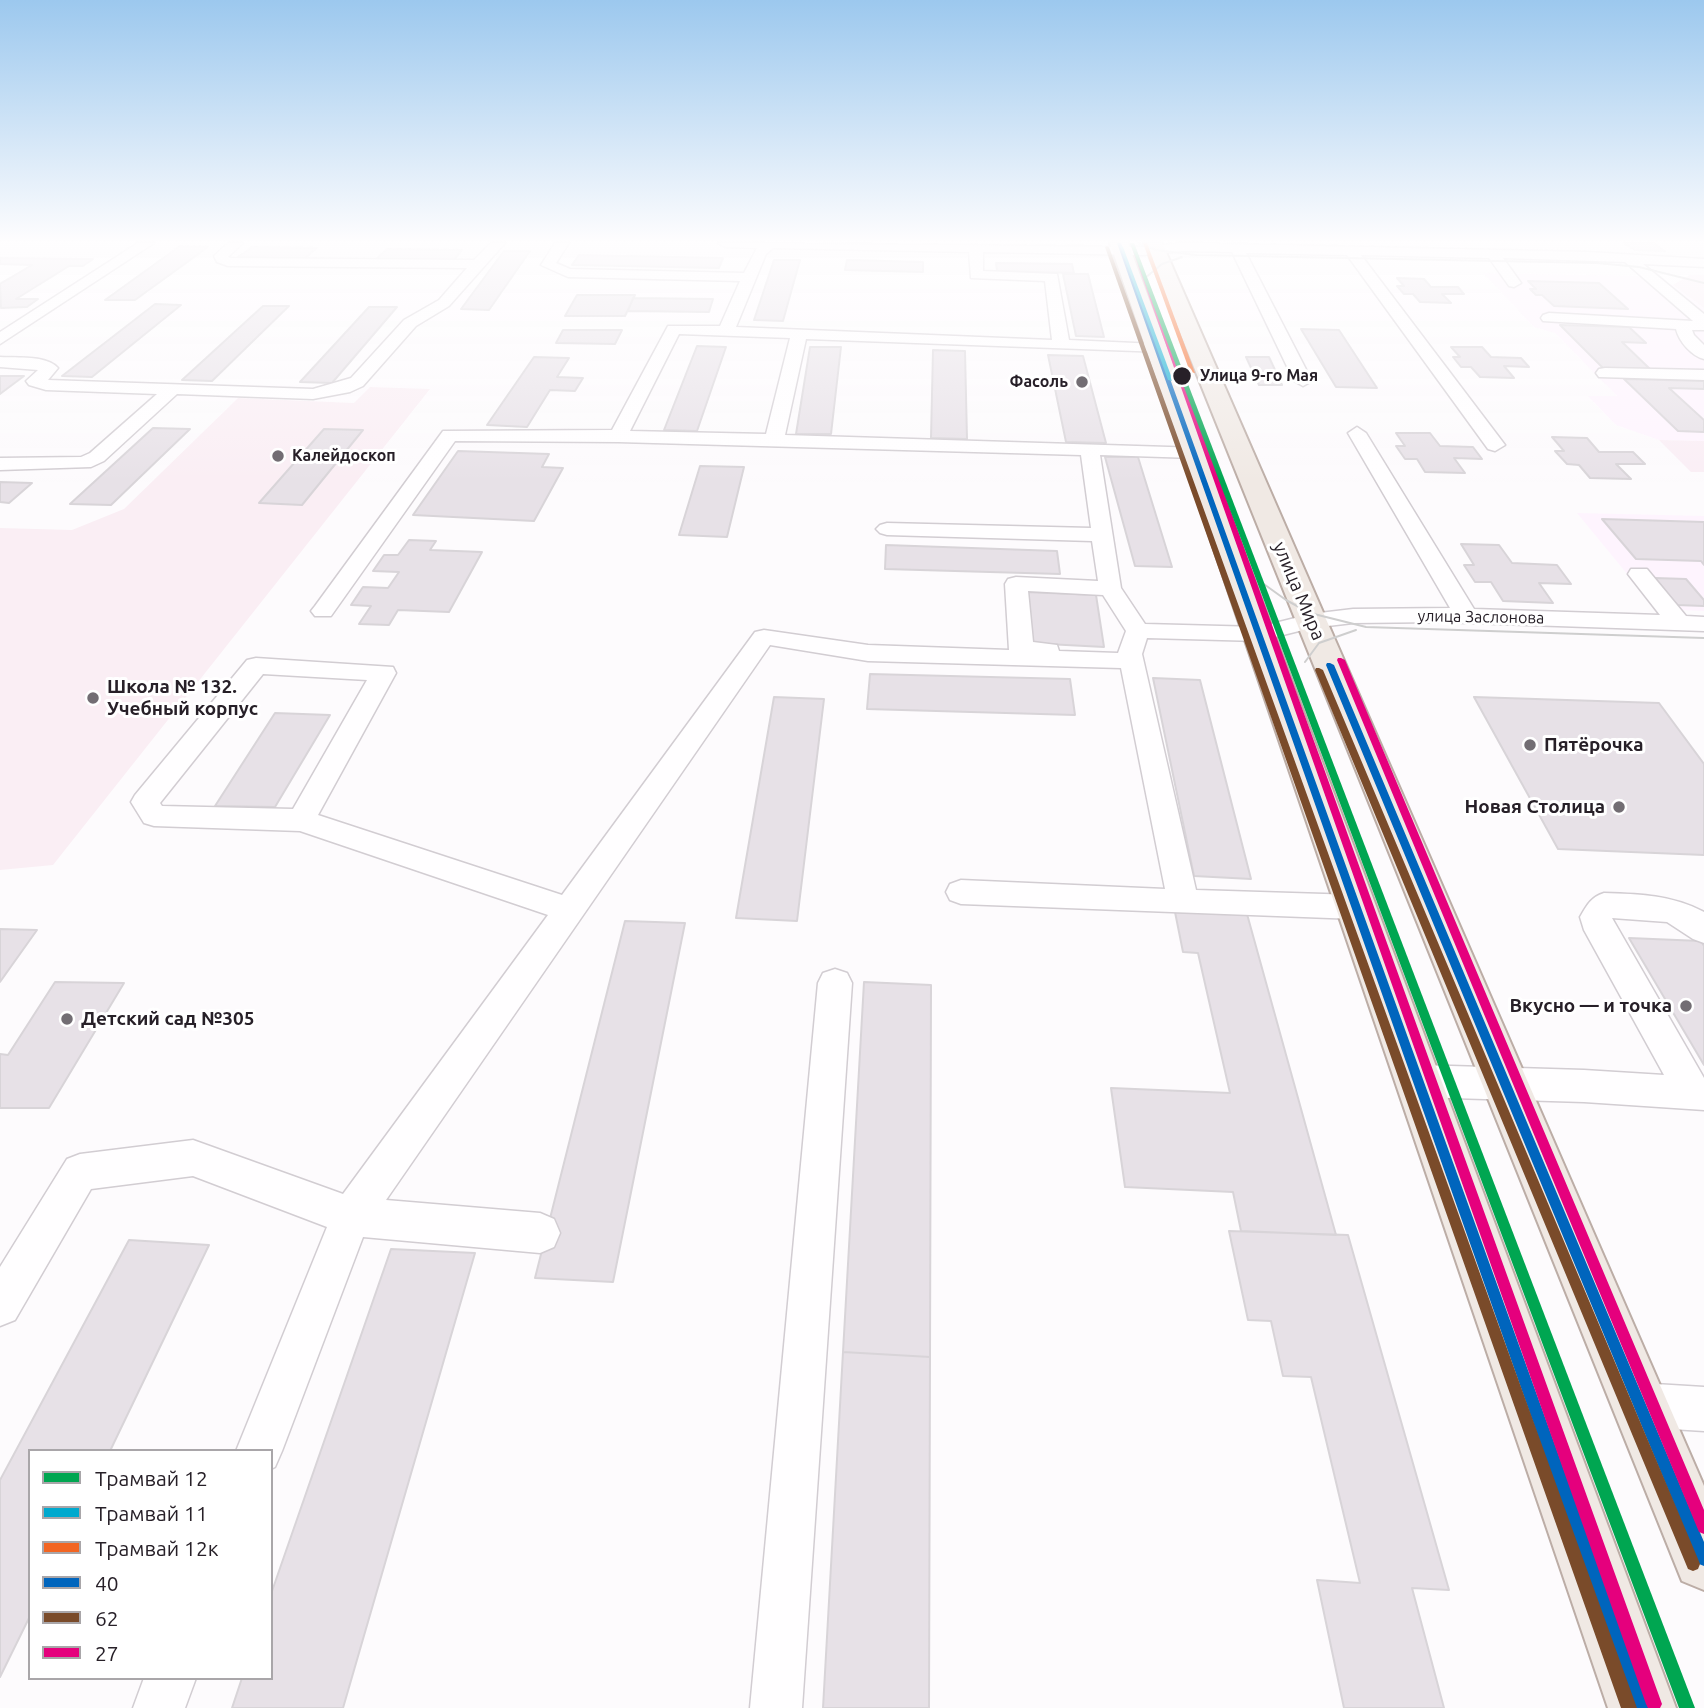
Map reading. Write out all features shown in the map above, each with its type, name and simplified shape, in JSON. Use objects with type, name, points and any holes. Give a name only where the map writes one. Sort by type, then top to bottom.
[{"type":"main road","points":[[1152,323],[1157,349],[1642,1708]]},
{"type":"main road","name":"улица Мира","points":[[1173,323],[1311,621],[1704,1559]]},
{"type":"street","points":[[0,339],[25,323]]},
{"type":"street","points":[[0,362],[43,365],[50,368],[35,381],[46,385],[313,394],[344,388],[357,382],[410,323]]},
{"type":"street","points":[[726,331],[730,323]]},
{"type":"street","points":[[1058,323],[1061,345]]},
{"type":"street","points":[[1274,323],[1303,381]]},
{"type":"street","points":[[1404,323],[1495,445]]},
{"type":"street","points":[[1639,323],[1704,324]]},
{"type":"street","points":[[1683,325],[1686,337],[1704,354]]},
{"type":"street","points":[[618,436],[674,329],[1157,349]]},
{"type":"street","points":[[774,441],[799,334]]},
{"type":"street","points":[[1605,373],[1704,375]]},
{"type":"street","points":[[0,464],[84,463],[97,457],[173,389]]},
{"type":"street","points":[[1357,433],[1466,616]]},
{"type":"street","points":[[323,611],[450,435],[618,436],[1194,453]]},
{"type":"street","points":[[1090,450],[1110,588],[1134,649],[1183,902]]},
{"type":"street","points":[[887,529],[1101,535]]},
{"type":"street","points":[[1639,574],[1679,623]]},
{"type":"street","points":[[1110,588],[1016,584],[1021,649],[1134,649]]},
{"type":"street","name":"улица Заслонова","points":[[1134,649],[1259,635],[1311,621],[1353,616],[1466,616],[1704,624]]},
{"type":"street","points":[[260,1449],[351,1216],[764,637],[868,653],[1134,649]]},
{"type":"street","points":[[301,820],[384,673],[256,666],[145,802],[154,816],[301,820],[570,910]]},
{"type":"street","points":[[961,892],[1356,907]]},
{"type":"street","points":[[1699,1094],[1600,930],[1596,917],[1604,905],[1667,908],[1693,920],[1704,930]]},
{"type":"street","points":[[776,1708],[835,983]]},
{"type":"street","points":[[1418,1081],[1699,1094]]},
{"type":"street","points":[[0,1305],[80,1172],[193,1158],[351,1216],[540,1233]]},
{"type":"street","points":[[1639,1405],[1704,1409]]},
{"type":"street","points":[[159,1708],[169,1680]]},
{"type":"shaded area","points":[[1530,323],[1704,323],[1704,441],[1659,440],[1616,425],[1588,396],[1617,396],[1555,333],[1534,327]]},
{"type":"shaded area","name":"Школа № 132. Учебный корпус","points":[[370,387],[430,389],[53,865],[0,870],[0,528],[72,530],[124,509],[238,398],[354,403]]},
{"type":"shaded area","points":[[1659,440],[1704,441],[1704,472],[1691,472]]},
{"type":"shaded area","points":[[1577,513],[1704,516],[1704,611],[1656,609]]},
{"type":"building","points":[[131,323],[159,323],[92,377],[62,376]]},
{"type":"building","points":[[245,323],[272,323],[212,381],[182,380]]},
{"type":"building","points":[[355,323],[384,323],[332,383],[300,382]]},
{"type":"building","points":[[1073,323],[1100,323],[1104,337],[1076,336]]},
{"type":"building","points":[[1560,325],[1629,327],[1646,343],[1622,342],[1650,369],[1603,368]]},
{"type":"building","points":[[1301,329],[1339,330],[1377,388],[1336,387]]},
{"type":"building","points":[[563,330],[622,330],[615,344],[556,343]]},
{"type":"building","points":[[697,346],[726,347],[697,431],[664,430]]},
{"type":"building","points":[[810,347],[841,347],[831,434],[796,434]]},
{"type":"building","points":[[1451,347],[1482,347],[1491,357],[1521,358],[1529,367],[1504,366],[1514,378],[1480,377],[1471,367],[1461,367],[1453,357],[1460,357]]},
{"type":"building","points":[[933,350],[965,351],[967,439],[931,438]]},
{"type":"building","points":[[1048,355],[1083,356],[1106,443],[1066,442]]},
{"type":"building","points":[[534,357],[569,358],[557,377],[583,378],[575,391],[550,390],[527,427],[487,425]]},
{"type":"building","points":[[1246,357],[1269,357],[1282,385],[1259,385]]},
{"type":"building","points":[[0,376],[24,376],[0,394]]},
{"type":"building","points":[[1624,379],[1704,381],[1704,389],[1669,388],[1704,420],[1704,432],[1678,431]]},
{"type":"building","points":[[153,428],[190,429],[111,505],[70,504]]},
{"type":"building","points":[[324,429],[363,430],[302,505],[259,503]]},
{"type":"building","points":[[1396,433],[1430,433],[1440,446],[1473,447],[1482,459],[1454,458],[1465,473],[1425,472],[1417,459],[1405,459],[1396,446],[1405,446]]},
{"type":"building","points":[[1552,437],[1587,438],[1599,452],[1633,452],[1645,464],[1616,464],[1631,479],[1590,478],[1579,465],[1567,464],[1555,451],[1564,451]]},
{"type":"building","points":[[458,451],[549,454],[542,467],[563,468],[534,521],[413,515]]},
{"type":"building","points":[[1105,457],[1138,457],[1172,567],[1135,566]]},
{"type":"building","points":[[700,466],[744,467],[727,537],[679,535]]},
{"type":"building","points":[[0,482],[32,483],[9,503],[0,502]]},
{"type":"building","points":[[1602,519],[1704,522],[1704,565],[1701,561],[1636,559]]},
{"type":"building","points":[[409,540],[436,541],[430,550],[482,552],[449,612],[398,610],[389,625],[359,624],[371,606],[351,605],[363,587],[388,588],[399,572],[373,571],[384,555],[398,555]]},
{"type":"building","points":[[1461,544],[1499,545],[1512,563],[1557,565],[1571,584],[1539,583],[1553,603],[1503,601],[1491,582],[1475,582],[1464,565],[1474,565]]},
{"type":"building","points":[[886,545],[1057,551],[1060,574],[885,569]]},
{"type":"building","points":[[1655,578],[1686,579],[1704,600],[1704,606],[1677,605]]},
{"type":"building","points":[[1025,592],[1096,595],[1104,647],[1028,643]]},
{"type":"building","points":[[870,674],[1070,679],[1075,715],[867,709]]},
{"type":"building","points":[[1153,678],[1200,680],[1251,879],[1194,876]]},
{"type":"building","points":[[774,697],[824,699],[797,921],[736,918]]},
{"type":"building","name":"Новая Столица","points":[[1474,697],[1659,703],[1704,764],[1704,855],[1558,849]]},
{"type":"building","points":[[275,713],[330,715],[275,807],[215,806]]},
{"type":"building","points":[[1175,912],[1247,914],[1336,1235],[1241,1231],[1233,1192],[1125,1187],[1111,1088],[1230,1093],[1198,953],[1183,952]]},
{"type":"building","points":[[625,921],[685,923],[613,1282],[535,1278]]},
{"type":"building","points":[[0,929],[37,930],[0,982]]},
{"type":"building","name":"Вкусно — и точка","points":[[1629,938],[1701,941],[1704,946],[1704,1065]]},
{"type":"building","name":"Детский сад №305","points":[[55,982],[124,983],[49,1108],[0,1108],[0,1054],[8,1055]]},
{"type":"building","points":[[864,982],[931,985],[930,1357],[843,1352]]},
{"type":"building","points":[[1229,1231],[1348,1235],[1449,1590],[1412,1588],[1444,1708],[1344,1708],[1317,1580],[1360,1583],[1311,1377],[1283,1376],[1271,1321],[1248,1320]]},
{"type":"building","points":[[129,1240],[209,1245],[111,1449],[28,1449],[28,1620],[0,1677],[0,1480]]},
{"type":"building","points":[[391,1249],[475,1253],[343,1708],[232,1708],[241,1680],[273,1680],[273,1588]]},
{"type":"building","points":[[843,1352],[930,1357],[929,1708],[823,1708]]},
{"type":"tram line","name":"11","points":[[1149,323],[1171,380]]},
{"type":"tram line","name":"12","points":[[1162,323],[1687,1708]]},
{"type":"tram line","name":"12к","points":[[1175,323],[1193,372]]},
{"type":"tram line","points":[[1261,582],[1310,613],[1366,627],[1704,638]]},
{"type":"tram line","points":[[1305,662],[1319,643],[1356,630]]},
{"type":"transit line","name":"62","points":[[1134,323],[1629,1708]]},
{"type":"transit line","name":"40","points":[[1147,323],[1642,1708]]},
{"type":"transit line","name":"27","points":[[1160,323],[1654,1704]]},
{"type":"transit line","name":"27","points":[[1341,660],[1704,1527]]},
{"type":"transit line","name":"40","points":[[1330,665],[1704,1559]]},
{"type":"transit line","name":"62","points":[[1319,670],[1693,1564]]},
{"type":"place","name":"Улица 9-го Мая","points":[[1182,376]]},
{"type":"place","name":"Фасоль","points":[[1082,382]]},
{"type":"place","name":"Калейдоскоп","points":[[278,456]]},
{"type":"place","name":"Школа № 132. Учебный корпус","points":[[93,698]]},
{"type":"place","name":"Пятёрочка","points":[[1530,745]]},
{"type":"place","name":"Новая Столица","points":[[1619,807]]},
{"type":"place","name":"Вкусно — и точка","points":[[1686,1006]]},
{"type":"place","name":"Детский сад №305","points":[[67,1019]]}]
